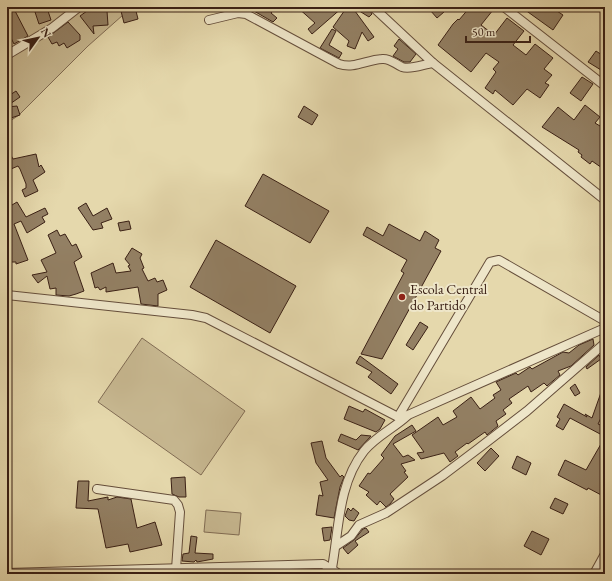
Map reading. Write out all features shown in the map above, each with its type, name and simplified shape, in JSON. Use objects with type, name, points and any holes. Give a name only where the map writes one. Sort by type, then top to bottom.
[{"type":"street","points":[[7,55],[52,28],[79,7]]},
{"type":"street","points":[[373,7],[433,63],[605,200]]},
{"type":"street","points":[[504,7],[605,86]]},
{"type":"street","points":[[210,20],[240,10],[339,64],[346,66],[382,58],[391,60],[402,67],[412,68],[433,63]]},
{"type":"street","points":[[398,417],[490,262],[499,260],[605,321]]},
{"type":"street","points":[[7,295],[185,314],[206,318],[398,417],[408,416]]},
{"type":"street","points":[[332,568],[340,508],[357,461],[365,450],[408,416],[605,328]]},
{"type":"street","points":[[336,546],[351,536],[359,525],[386,513],[399,505],[486,443],[528,411],[605,343]]},
{"type":"street","points":[[97,489],[174,500],[178,505],[180,512],[176,569]]},
{"type":"street","points":[[594,574],[605,554]]},
{"type":"street","points":[[7,573],[323,564],[332,568],[339,574]]},
{"type":"shaded area","points":[[7,7],[132,7],[88,46],[19,115],[7,123]]},
{"type":"shaded area","points":[[142,338],[245,411],[201,475],[98,402]]},
{"type":"shaded area","points":[[206,510],[241,513],[239,535],[204,532]]},
{"type":"building","points":[[120,7],[135,7],[138,19],[124,23]]},
{"type":"building","points":[[247,7],[276,7],[271,13],[277,18],[273,22]]},
{"type":"building","points":[[297,7],[343,7],[312,34],[308,29],[315,23]]},
{"type":"building","points":[[347,7],[352,7],[374,37],[368,41],[362,32],[355,49],[347,46],[349,41],[333,27]]},
{"type":"building","points":[[353,7],[368,7],[372,14],[369,17]]},
{"type":"building","points":[[434,7],[439,7],[444,12],[437,18],[430,10]]},
{"type":"building","points":[[470,7],[490,7],[493,10],[481,25],[494,35],[507,18],[524,31],[513,45],[526,55],[535,44],[553,58],[544,69],[552,75],[545,83],[549,85],[540,98],[527,89],[513,105],[495,90],[493,94],[485,88],[496,72],[493,69],[499,62],[486,53],[471,72],[438,45],[453,24],[458,19],[459,20]]},
{"type":"building","points":[[521,7],[551,7],[563,15],[553,30]]},
{"type":"building","points":[[47,8],[51,20],[39,24],[35,12]]},
{"type":"building","points":[[14,9],[28,36],[14,44],[11,38],[7,40],[7,28],[10,27],[7,21],[7,13]]},
{"type":"building","points":[[87,11],[107,11],[108,25],[93,26],[94,34],[80,16]]},
{"type":"building","points":[[68,22],[80,35],[80,40],[67,48],[64,43],[59,46],[57,42],[52,44],[48,37]]},
{"type":"building","points":[[332,29],[336,31],[329,45],[342,53],[339,58],[320,48]]},
{"type":"building","points":[[399,39],[416,54],[410,62],[404,62],[393,56],[398,49],[394,46]]},
{"type":"building","points":[[596,51],[605,57],[605,63],[601,70],[588,62]]},
{"type":"building","points":[[582,77],[593,84],[581,101],[570,93]]},
{"type":"building","points":[[16,91],[20,97],[7,106],[7,97]]},
{"type":"building","points":[[585,105],[600,117],[595,123],[605,129],[605,170],[592,161],[590,164],[581,157],[582,155],[578,152],[579,150],[542,127],[558,107],[574,120]]},
{"type":"building","points":[[17,106],[20,115],[11,118],[8,107]]},
{"type":"building","points":[[304,106],[318,115],[312,125],[298,117]]},
{"type":"building","points":[[7,148],[13,159],[36,154],[39,167],[41,165],[45,172],[33,180],[38,191],[25,197],[22,190],[26,188],[26,184],[20,169],[18,166],[11,169],[9,166],[7,167]]},
{"type":"building","points":[[263,174],[329,211],[310,243],[245,206]]},
{"type":"building","points":[[17,202],[26,217],[45,208],[48,214],[42,217],[45,222],[27,233],[21,221],[14,224],[28,260],[16,264],[16,262],[7,262],[7,208]]},
{"type":"building","points":[[86,203],[93,216],[107,208],[112,219],[101,223],[103,228],[93,230],[78,208]]},
{"type":"building","points":[[129,221],[131,229],[120,231],[118,223]]},
{"type":"building","name":"Escola Central do Partido","points":[[389,224],[420,241],[425,231],[439,240],[435,248],[441,251],[382,359],[361,354],[404,273],[401,271],[407,260],[363,235],[367,227],[383,236]]},
{"type":"building","points":[[57,230],[60,236],[65,234],[72,246],[76,244],[82,257],[74,262],[84,291],[69,296],[56,295],[56,288],[50,289],[47,276],[38,283],[32,275],[47,272],[41,260],[56,253],[48,235]]},
{"type":"building","points":[[216,240],[296,286],[270,333],[190,287]]},
{"type":"building","points":[[132,248],[142,254],[140,258],[144,268],[142,269],[148,281],[155,278],[157,282],[163,280],[167,290],[158,294],[158,306],[141,304],[138,287],[106,292],[106,287],[100,290],[98,287],[95,288],[91,273],[113,263],[116,273],[131,271],[128,266],[130,265],[125,259]]},
{"type":"building","points":[[420,322],[428,327],[413,350],[406,345]]},
{"type":"building","points":[[593,339],[594,345],[571,366],[558,371],[560,375],[547,386],[544,383],[531,392],[528,386],[509,399],[512,403],[503,410],[506,414],[496,421],[498,426],[487,435],[485,432],[455,452],[458,456],[450,462],[444,453],[421,459],[417,453],[424,452],[412,435],[438,417],[443,425],[457,417],[453,411],[471,397],[480,409],[495,398],[493,395],[501,390],[496,382],[516,373],[518,375],[530,367],[532,369],[563,352],[569,353],[579,345]]},
{"type":"building","points":[[599,355],[601,359],[587,369],[586,367]]},
{"type":"building","points":[[360,356],[398,384],[391,394],[368,377],[372,372],[356,363]]},
{"type":"building","points":[[575,384],[580,393],[575,396],[570,388]]},
{"type":"building","points":[[604,384],[605,410],[598,424],[605,427],[602,435],[570,418],[563,430],[556,426],[560,419],[557,417],[564,404],[587,417],[585,414],[592,418]]},
{"type":"building","points":[[349,406],[363,412],[365,409],[385,420],[380,429],[376,432],[344,419]]},
{"type":"building","points":[[412,425],[416,431],[393,444],[403,457],[408,455],[415,460],[401,464],[408,477],[390,494],[394,499],[390,504],[386,507],[380,501],[377,505],[366,495],[369,492],[359,486],[368,473],[370,474],[384,458],[381,455],[395,436]]},
{"type":"building","points":[[341,434],[356,440],[361,435],[371,436],[358,450],[338,441]]},
{"type":"building","points":[[605,437],[605,497],[588,488],[587,490],[558,475],[565,460],[586,470]]},
{"type":"building","points":[[322,441],[326,458],[340,477],[342,475],[344,477],[340,487],[334,518],[316,515],[319,495],[323,496],[320,482],[328,480],[316,463],[311,443]]},
{"type":"building","points":[[491,448],[499,456],[485,471],[477,463]]},
{"type":"building","points":[[517,456],[531,463],[526,475],[512,468]]},
{"type":"building","points":[[185,477],[186,497],[179,497],[172,494],[171,478]]},
{"type":"building","points":[[78,481],[89,481],[88,501],[108,497],[108,500],[117,497],[131,499],[137,528],[155,522],[162,545],[130,552],[128,544],[106,548],[98,509],[76,508]]},
{"type":"building","points":[[555,498],[568,504],[563,514],[550,508]]},
{"type":"building","points":[[348,508],[351,511],[353,508],[359,513],[354,521],[349,520],[345,516]]},
{"type":"building","points":[[332,527],[330,540],[324,541],[322,528]]},
{"type":"building","points":[[366,528],[369,532],[355,541],[358,545],[348,554],[343,548],[354,540],[363,529]]},
{"type":"building","points":[[532,531],[549,539],[541,555],[524,546]]},
{"type":"building","points":[[191,536],[197,537],[195,553],[213,554],[213,559],[197,562],[196,560],[194,562],[182,561],[183,554],[189,553]]},
{"type":"place","name":"Escola Central do Partido","points":[[402,297]]}]
